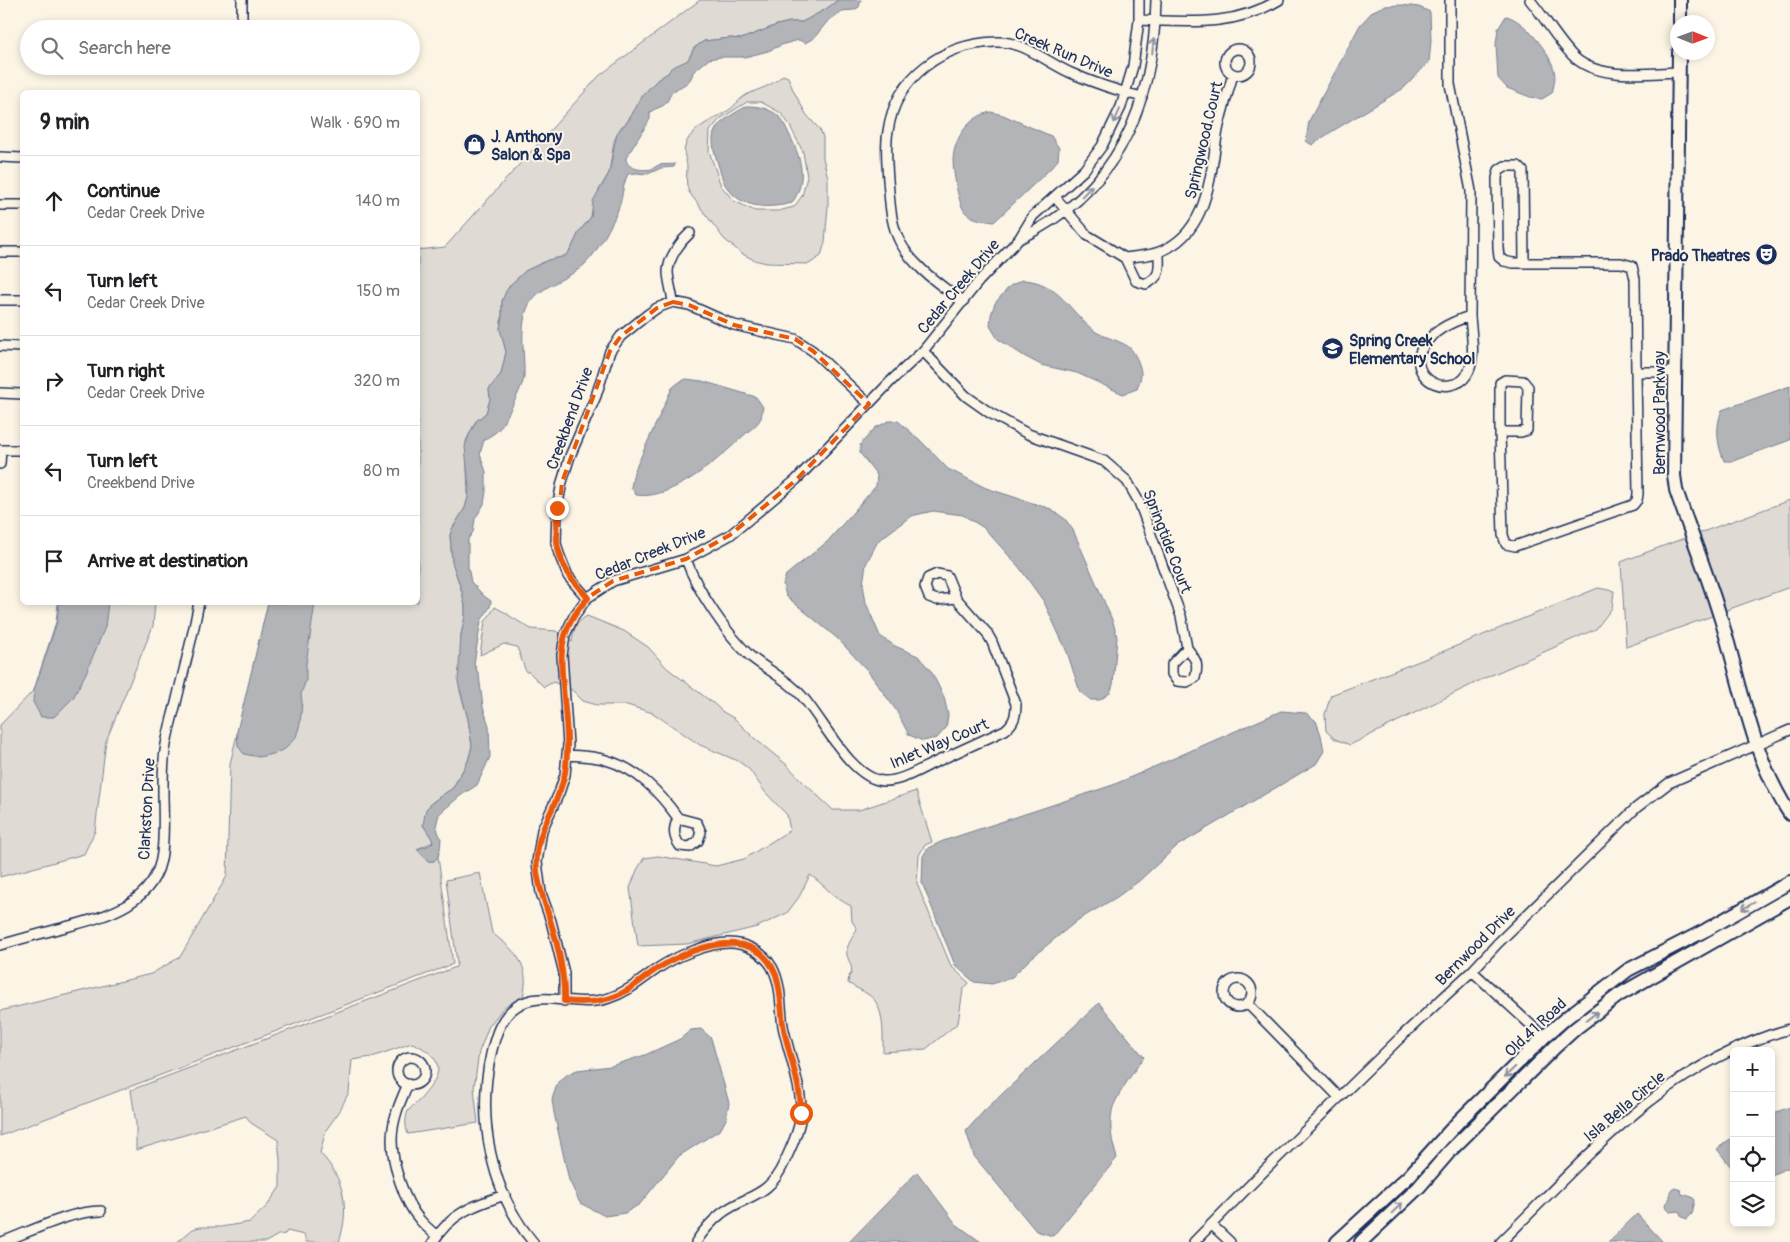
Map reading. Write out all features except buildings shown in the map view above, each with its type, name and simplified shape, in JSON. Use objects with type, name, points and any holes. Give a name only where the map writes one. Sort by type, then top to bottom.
[{"type":"street","points":[[242,0],[242,20]]},
{"type":"street","name":"Cedar Creek Drive","points":[[564,1001],[564,973],[551,921],[541,893],[537,862],[542,830],[559,793],[565,775],[568,755],[561,664],[562,645],[569,624],[588,598],[613,581],[686,559],[730,535],[796,480],[923,351],[996,262],[1018,239],[1033,216],[1084,170],[1102,146],[1126,92],[1136,52],[1139,0]]},
{"type":"street","name":"Cedar Creek Drive","points":[[1018,239],[1041,227],[1066,210],[1084,194],[1112,162],[1132,126],[1150,71],[1156,0]]},
{"type":"street","points":[[1139,20],[1188,22],[1227,20],[1253,13],[1279,0]]},
{"type":"street","points":[[1450,0],[1450,84],[1471,192],[1471,359],[1470,369],[1466,378],[1456,384],[1445,386],[1433,384],[1424,376],[1419,367],[1418,356],[1423,346],[1455,321],[1470,316]]},
{"type":"street","points":[[1530,0],[1566,48],[1582,64],[1601,71],[1621,73],[1679,72]]},
{"type":"street","points":[[1680,0],[1680,15]]},
{"type":"street","name":"Creek Run Drive","points":[[963,302],[913,260],[900,242],[892,219],[886,144],[889,122],[898,102],[914,76],[930,62],[950,51],[973,44],[1008,42],[1029,50],[1070,73],[1142,97]]},
{"type":"street","name":"Bernwood Parkway","points":[[1679,60],[1674,475],[1676,490],[1719,613],[1756,744],[1782,801],[1790,814]]},
{"type":"street","name":"Springwood Court","points":[[1125,258],[1158,253],[1183,237],[1202,211],[1224,105],[1233,74]]},
{"type":"street","points":[[0,157],[20,158]]},
{"type":"street","points":[[1500,432],[1521,432],[1527,430],[1528,387],[1523,381],[1505,380],[1500,383],[1500,432],[1503,535],[1504,542],[1508,546],[1520,545],[1632,505],[1637,500],[1635,279],[1632,266],[1625,263],[1524,263],[1504,262],[1498,254],[1496,178],[1499,170],[1504,166],[1518,166],[1523,171],[1524,263]]},
{"type":"street","points":[[1056,197],[1087,235],[1125,258],[1136,281],[1146,284],[1155,279],[1159,271],[1158,253]]},
{"type":"street","points":[[0,205],[20,205]]},
{"type":"street","points":[[690,234],[681,241],[668,271],[673,302],[689,305],[734,325],[782,335],[805,344],[870,404]]},
{"type":"street","points":[[0,252],[20,252]]},
{"type":"street","points":[[0,300],[20,300]]},
{"type":"street","name":"Creekbend Drive","points":[[588,598],[568,576],[556,544],[557,508],[565,469],[596,396],[606,361],[615,343],[647,314],[673,302]]},
{"type":"street","points":[[0,346],[20,347]]},
{"type":"street","name":"Springtide Court","points":[[923,351],[966,396],[990,413],[1028,434],[1104,460],[1127,481],[1139,502],[1181,616],[1187,648]]},
{"type":"street","points":[[1636,372],[1675,372]]},
{"type":"street","points":[[0,394],[20,394]]},
{"type":"street","points":[[0,464],[1,450],[20,450]]},
{"type":"street","name":"Inlet Way Court","points":[[686,559],[695,582],[736,640],[750,656],[786,681],[801,695],[815,711],[857,770],[874,779],[884,781],[903,778],[1005,730],[1013,724],[1016,704],[992,642],[981,624],[956,598]]},
{"type":"street","name":"Clarkston Drive","points":[[0,945],[118,911],[135,900],[156,874],[162,854],[162,784],[166,741],[198,605]]},
{"type":"street","name":"Bernwood Drive","points":[[1194,1242],[1339,1097],[1472,971],[1498,942],[1608,835],[1652,795],[1669,783],[1790,730]]},
{"type":"street","points":[[568,755],[606,760],[626,768],[660,794],[678,818]]},
{"type":"street","name":"Old 41 Road","points":[[1337,1242],[1409,1176],[1458,1122],[1544,1037],[1628,970],[1706,930],[1790,882]]},
{"type":"street","name":"Old 41 Road","points":[[1361,1242],[1419,1187],[1450,1151],[1555,1047],[1619,995],[1790,898]]},
{"type":"street","points":[[532,1242],[525,1233],[505,1195],[492,1157],[486,1121],[487,1078],[496,1037],[504,1019],[518,1005],[536,999],[585,1002],[611,998],[634,987],[668,962],[718,944],[738,943],[748,946],[757,952],[771,966],[778,985],[783,1026],[800,1094],[800,1123],[784,1163],[773,1181],[758,1194],[723,1213],[708,1226],[696,1242]]},
{"type":"street","points":[[1472,971],[1555,1047]]},
{"type":"street","points":[[1247,1003],[1339,1097]]},
{"type":"street","name":"Isla Bella Circle","points":[[1501,1242],[1618,1127],[1665,1089],[1715,1059],[1757,1040],[1790,1029]]},
{"type":"street","points":[[408,1084],[394,1123],[393,1153],[400,1181],[413,1210],[435,1239],[454,1216],[475,1204],[505,1195]]},
{"type":"street","points":[[2,1242],[20,1239],[81,1213],[101,1211]]},
{"type":"street","points":[[1212,1225],[1230,1242]]},
{"type":"highlighted area","points":[[673,302],[689,305],[734,325],[795,339],[813,351],[869,404],[796,480],[730,535],[686,559],[613,581],[587,598],[568,576],[556,543],[562,482],[610,351],[621,336],[657,308]]},
{"type":"shaded area","points":[[700,0],[838,0],[802,22],[777,25],[741,39],[730,38],[704,41],[694,48],[688,60],[657,80],[643,95],[628,121],[621,127],[614,141],[609,173],[599,190],[591,217],[579,232],[571,249],[562,257],[548,260],[525,271],[502,301],[500,328],[506,352],[501,374],[489,389],[490,399],[486,413],[476,421],[466,441],[468,497],[465,508],[450,535],[452,562],[465,606],[465,617],[461,635],[460,691],[468,719],[472,746],[468,761],[453,788],[431,803],[423,825],[433,842],[417,849],[428,861],[434,861],[438,857],[453,964],[0,1136],[0,1011],[151,974],[180,957],[227,876],[230,764],[268,605],[420,605],[420,250],[445,247],[599,76]]},
{"type":"shaded area","points":[[838,0],[861,0],[859,7],[854,10],[842,11],[827,22],[814,38],[805,43],[799,40],[745,57],[709,59],[693,72],[692,77],[687,83],[671,94],[665,104],[652,111],[650,119],[626,158],[627,162],[632,167],[644,170],[652,169],[658,165],[675,164],[674,167],[661,168],[648,174],[628,174],[615,218],[601,244],[579,269],[537,294],[527,309],[523,326],[523,382],[501,426],[484,440],[480,454],[486,472],[484,504],[475,519],[473,532],[468,539],[468,567],[471,582],[491,601],[490,607],[481,621],[474,664],[479,675],[483,707],[489,726],[490,757],[477,785],[460,796],[439,814],[436,826],[441,839],[440,849],[438,857],[434,861],[428,861],[417,849],[430,845],[433,842],[423,825],[426,809],[453,788],[468,761],[472,746],[468,719],[458,682],[465,606],[452,562],[450,535],[465,508],[468,497],[465,446],[476,421],[486,413],[490,399],[489,389],[501,374],[506,352],[500,329],[502,301],[506,291],[525,271],[548,260],[562,257],[571,249],[579,232],[591,217],[593,201],[609,173],[617,133],[628,121],[643,95],[657,80],[668,73],[671,68],[688,60],[694,48],[704,41],[730,38],[741,39],[777,25],[802,22]]},
{"type":"shaded area","points":[[1384,6],[1419,7],[1430,12],[1431,41],[1429,62],[1404,88],[1312,145],[1306,141],[1309,121],[1360,25],[1373,11]]},
{"type":"shaded area","points":[[1506,16],[1520,23],[1535,37],[1551,63],[1555,75],[1552,93],[1542,99],[1530,97],[1507,88],[1498,78],[1496,44],[1498,29]]},
{"type":"shaded area","points":[[783,75],[788,77],[806,114],[820,130],[823,137],[823,158],[828,178],[825,242],[821,256],[809,264],[767,263],[754,260],[741,253],[724,239],[689,192],[687,185],[687,166],[684,149],[691,135],[703,125],[729,110],[741,98]],"holes":[[[747,102],[761,102],[781,113],[789,124],[803,152],[807,177],[802,196],[794,207],[778,211],[755,211],[734,201],[721,186],[709,151],[710,131],[720,119]]]},
{"type":"shaded area","points":[[747,106],[755,106],[776,114],[784,123],[797,151],[801,177],[800,186],[792,203],[765,206],[747,203],[732,194],[725,184],[714,148],[714,133],[719,125]]},
{"type":"shaded area","points":[[991,112],[1003,115],[1051,136],[1059,148],[1058,160],[994,222],[974,218],[965,212],[960,203],[956,186],[953,160],[956,143],[964,129],[976,118]]},
{"type":"shaded area","points":[[1022,280],[1046,286],[1064,300],[1096,332],[1131,349],[1135,354],[1141,371],[1141,378],[1137,389],[1123,394],[1077,373],[1041,365],[998,339],[990,326],[995,303],[1010,286]]},
{"type":"shaded area","points":[[686,379],[702,381],[756,397],[763,407],[760,421],[720,457],[693,477],[664,492],[636,495],[631,487],[634,472],[672,388]]},
{"type":"shaded area","points":[[1790,386],[1790,440],[1733,461],[1724,461],[1718,436],[1718,423],[1722,410]]},
{"type":"shaded area","points":[[889,421],[898,421],[920,440],[948,469],[986,488],[1051,509],[1065,519],[1073,530],[1113,622],[1117,637],[1113,685],[1110,693],[1100,700],[1091,700],[1080,692],[1067,652],[1044,602],[1019,567],[984,528],[963,515],[933,511],[911,516],[878,541],[866,564],[863,584],[866,603],[880,636],[895,646],[918,656],[931,671],[944,697],[948,715],[946,728],[937,738],[923,741],[909,735],[896,710],[867,670],[838,639],[786,596],[783,584],[786,575],[827,542],[876,486],[877,475],[860,453],[860,445],[875,428]]},
{"type":"shaded area","points":[[1790,500],[1790,587],[1724,611],[1697,534]]},
{"type":"shaded area","points":[[1687,537],[1715,615],[1626,647],[1621,562]]},
{"type":"shaded area","points":[[1598,588],[1614,591],[1612,608],[1596,629],[1485,678],[1350,745],[1335,739],[1326,731],[1325,714],[1331,695]]},
{"type":"shaded area","points":[[58,605],[155,605],[153,626],[106,741],[95,831],[84,854],[0,877],[0,725],[34,690],[56,622]]},
{"type":"shaded area","points":[[59,605],[108,605],[105,627],[86,673],[73,698],[54,717],[41,717],[33,702],[34,690],[57,622]]},
{"type":"shaded area","points":[[268,605],[315,605],[306,664],[306,680],[301,694],[300,724],[296,737],[285,749],[259,757],[244,754],[238,746],[237,731]]},
{"type":"shaded area","points":[[495,607],[531,629],[556,631],[572,642],[576,627],[587,616],[624,631],[648,647],[667,668],[723,712],[735,719],[754,738],[787,765],[833,810],[859,810],[916,791],[932,842],[925,845],[919,855],[917,884],[951,966],[969,983],[963,990],[958,1023],[926,1049],[883,1052],[882,1021],[878,1006],[869,995],[848,983],[851,974],[851,964],[847,955],[847,949],[857,929],[852,921],[851,906],[839,899],[810,875],[799,897],[787,913],[757,927],[687,944],[638,946],[630,888],[644,858],[658,856],[716,866],[744,859],[790,830],[787,815],[765,792],[749,769],[738,761],[700,745],[653,713],[627,705],[597,705],[583,701],[572,690],[553,682],[544,687],[529,672],[526,672],[517,647],[504,644],[480,655],[485,622]]},
{"type":"shaded area","points":[[1281,711],[1306,713],[1316,721],[1324,751],[1316,764],[1177,846],[1139,881],[1117,897],[1078,920],[1030,959],[1012,977],[992,984],[974,982],[955,965],[922,883],[923,856],[928,848],[943,841],[1113,785]]},
{"type":"shaded area","points":[[480,873],[492,933],[518,957],[524,970],[525,982],[523,997],[504,1007],[489,1026],[479,1052],[474,1088],[478,1123],[408,1134],[406,1117],[408,1111],[431,1086],[438,1071],[432,1055],[417,1045],[412,1043],[372,1057],[352,1060],[349,1092],[339,1112],[326,1130],[320,1153],[335,1173],[343,1195],[344,1218],[339,1242],[306,1242],[304,1235],[287,1231],[285,1234],[278,1235],[266,1242],[177,1242],[193,1229],[200,1227],[221,1227],[250,1222],[267,1206],[280,1187],[278,1140],[251,1123],[246,1116],[136,1150],[136,1124],[131,1090],[456,967],[446,880]]},
{"type":"shaded area","points":[[1099,1003],[1144,1057],[1121,1092],[1112,1111],[1112,1135],[1117,1158],[1053,1236],[1036,1231],[974,1156],[966,1131],[984,1111]]},
{"type":"shaded area","points":[[701,1029],[711,1038],[729,1103],[726,1119],[721,1129],[679,1156],[640,1204],[625,1213],[605,1216],[580,1203],[569,1180],[554,1113],[552,1099],[558,1082],[577,1070],[611,1066],[645,1055],[680,1039],[691,1030]]},
{"type":"shaded area","points":[[1790,1107],[1790,1167],[1775,1173],[1775,1137],[1775,1113]]},
{"type":"shaded area","points":[[1730,1139],[1730,1166],[1717,1149]]},
{"type":"shaded area","points":[[917,1172],[956,1224],[981,1242],[849,1242]]},
{"type":"shaded area","points":[[1675,1188],[1681,1190],[1682,1194],[1695,1200],[1692,1214],[1687,1219],[1682,1217],[1679,1211],[1670,1212],[1666,1209],[1665,1204],[1670,1198],[1670,1191]]},
{"type":"shaded area","points":[[1637,1214],[1663,1242],[1608,1242]]},
{"type":"place","name":"J. Anthony Salon & Spa","points":[[475,145]]},
{"type":"place","name":"Prado Theatres","points":[[1766,255]]},
{"type":"place","name":"Spring Creek Elementary School","points":[[1333,349]]},
{"type":"route","points":[[557,508],[556,544],[562,564],[574,584],[588,598],[569,624],[562,645],[561,664],[568,755],[565,775],[542,830],[537,851],[538,882],[551,921],[564,973],[564,1001],[595,1002],[616,996],[634,987],[668,962],[707,947],[728,943],[748,946],[765,958],[776,975],[783,1026],[800,1094],[801,1113]]}]
